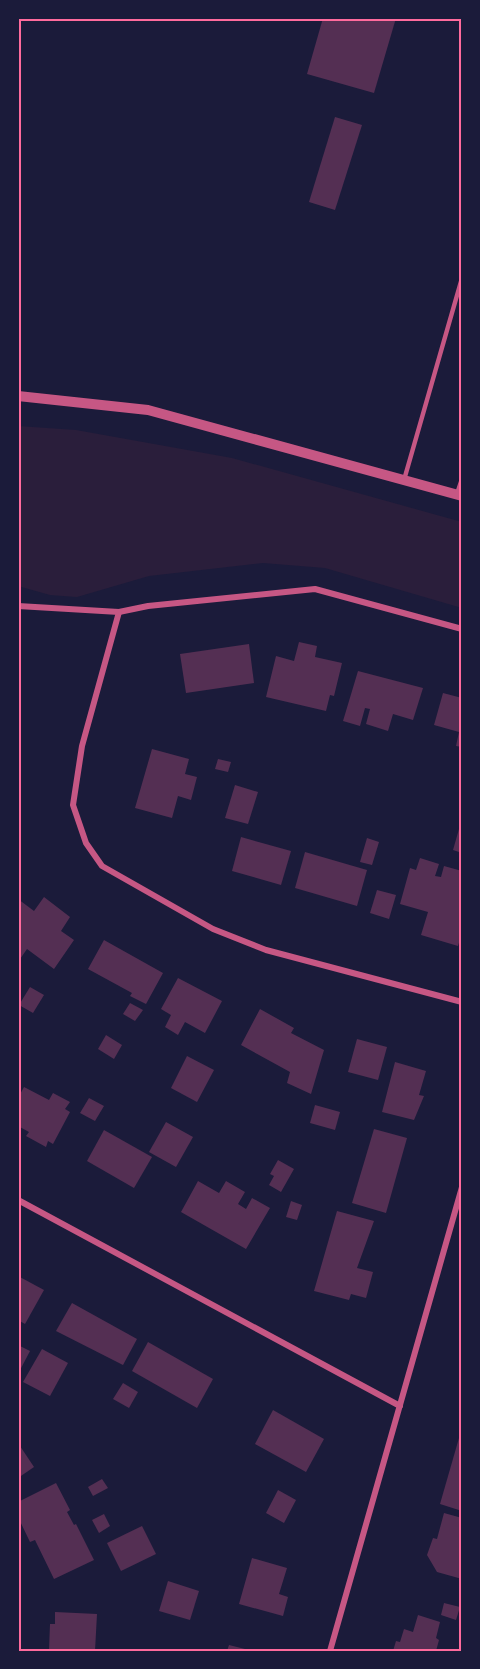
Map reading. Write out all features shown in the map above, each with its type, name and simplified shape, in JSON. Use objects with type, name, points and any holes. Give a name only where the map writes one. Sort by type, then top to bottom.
[{"type":"street","points":[[18,396],[148,410],[460,495]]},
{"type":"street","points":[[18,606],[119,612],[148,606],[315,589],[462,629]]},
{"type":"street","points":[[119,612],[82,746],[73,805],[86,843],[102,866],[213,929],[266,950],[462,1002]]},
{"type":"street","points":[[330,1651],[462,1187]]},
{"type":"street","points":[[18,1200],[400,1406]]},
{"type":"lane","points":[[404,480],[462,278]]},
{"type":"lane","points":[[460,495],[462,478]]},
{"type":"shaded area","points":[[18,426],[76,430],[232,458],[462,522],[462,608],[325,568],[263,563],[149,576],[77,597],[50,595],[18,586]]},
{"type":"building","points":[[323,18],[396,18],[374,93],[307,74]]},
{"type":"building","points":[[335,117],[362,125],[335,210],[309,202]]},
{"type":"building","points":[[299,642],[317,646],[315,657],[342,663],[334,696],[330,695],[326,711],[266,697],[276,656],[294,661]]},
{"type":"building","points":[[249,644],[254,683],[186,693],[180,654]]},
{"type":"building","points":[[358,671],[423,688],[413,720],[393,714],[388,731],[366,724],[370,709],[365,708],[360,726],[343,721]]},
{"type":"building","points":[[443,693],[462,698],[462,747],[456,746],[459,732],[434,725]]},
{"type":"building","points":[[152,749],[189,759],[185,774],[197,777],[191,800],[178,796],[172,818],[135,808]]},
{"type":"building","points":[[218,759],[231,762],[228,772],[215,769]]},
{"type":"building","points":[[235,785],[258,792],[248,824],[225,818]]},
{"type":"building","points":[[462,822],[462,853],[453,850]]},
{"type":"building","points":[[241,837],[291,851],[281,885],[232,871]]},
{"type":"building","points":[[367,838],[379,842],[372,865],[360,862]]},
{"type":"building","points":[[305,852],[367,870],[357,906],[295,888]]},
{"type":"building","points":[[420,858],[439,864],[435,876],[441,877],[444,866],[462,871],[462,933],[458,946],[421,935],[428,912],[400,904],[410,868],[416,870]]},
{"type":"building","points":[[377,890],[396,895],[389,919],[370,913]]},
{"type":"building","points":[[44,897],[70,917],[61,931],[74,940],[54,969],[27,949],[18,962],[18,899],[34,911]]},
{"type":"building","points":[[104,940],[163,973],[146,1004],[130,996],[132,993],[88,969]]},
{"type":"building","points":[[178,978],[222,1001],[205,1033],[185,1022],[178,1035],[165,1027],[171,1015],[161,1009]]},
{"type":"building","points":[[30,987],[44,995],[33,1013],[19,1005]]},
{"type":"building","points":[[130,1003],[143,1010],[135,1021],[123,1014]]},
{"type":"building","points":[[260,1009],[294,1028],[291,1033],[324,1050],[311,1094],[287,1083],[290,1072],[241,1045]]},
{"type":"building","points":[[106,1035],[122,1045],[114,1059],[98,1049]]},
{"type":"building","points":[[357,1039],[387,1047],[378,1080],[348,1072]]},
{"type":"building","points":[[187,1056],[214,1070],[197,1102],[171,1088]]},
{"type":"building","points":[[395,1062],[426,1071],[419,1095],[424,1096],[414,1120],[382,1112]]},
{"type":"building","points":[[24,1087],[49,1100],[53,1093],[70,1102],[65,1109],[70,1112],[53,1144],[48,1141],[46,1147],[26,1136],[29,1132],[18,1126],[18,1098]]},
{"type":"building","points":[[89,1098],[104,1106],[95,1121],[80,1113]]},
{"type":"building","points":[[315,1105],[340,1112],[335,1130],[310,1123]]},
{"type":"building","points":[[166,1122],[193,1137],[176,1167],[149,1152]]},
{"type":"building","points":[[374,1129],[407,1138],[386,1213],[352,1203]]},
{"type":"building","points":[[104,1130],[152,1157],[134,1188],[87,1161]]},
{"type":"building","points":[[278,1160],[294,1169],[281,1192],[269,1185],[274,1176],[270,1174]]},
{"type":"building","points":[[198,1181],[219,1193],[226,1181],[245,1192],[238,1204],[246,1209],[252,1198],[270,1208],[246,1249],[181,1212]]},
{"type":"building","points":[[291,1201],[302,1205],[297,1220],[286,1217]]},
{"type":"building","points":[[337,1211],[374,1221],[357,1268],[373,1272],[366,1298],[351,1294],[349,1300],[314,1291]]},
{"type":"building","points":[[18,1276],[44,1290],[25,1324],[18,1320]]},
{"type":"building","points":[[72,1303],[137,1339],[123,1365],[56,1331]]},
{"type":"building","points":[[148,1342],[213,1379],[197,1408],[132,1371]]},
{"type":"building","points":[[18,1345],[30,1351],[18,1374]]},
{"type":"building","points":[[42,1349],[68,1363],[50,1396],[23,1382]]},
{"type":"building","points":[[123,1383],[138,1392],[129,1408],[113,1399]]},
{"type":"building","points":[[273,1410],[324,1439],[306,1472],[255,1444]]},
{"type":"building","points":[[462,1432],[462,1511],[440,1504]]},
{"type":"building","points":[[18,1443],[34,1467],[18,1478]]},
{"type":"building","points":[[102,1479],[108,1488],[93,1496],[88,1487]]},
{"type":"building","points":[[56,1483],[70,1510],[67,1512],[74,1525],[76,1524],[94,1560],[54,1579],[35,1540],[30,1542],[18,1517],[18,1502]]},
{"type":"building","points":[[278,1490],[296,1500],[284,1523],[266,1513]]},
{"type":"building","points":[[444,1513],[462,1518],[462,1579],[437,1572],[427,1555],[433,1538],[437,1539]]},
{"type":"building","points":[[104,1514],[110,1526],[99,1533],[92,1520]]},
{"type":"building","points":[[142,1526],[156,1554],[121,1571],[107,1543]]},
{"type":"building","points":[[252,1558],[287,1568],[279,1594],[288,1597],[283,1616],[239,1604]]},
{"type":"building","points":[[168,1581],[199,1591],[190,1620],[159,1611]]},
{"type":"building","points":[[444,1603],[460,1607],[456,1620],[441,1615]]},
{"type":"building","points":[[55,1612],[97,1614],[95,1651],[49,1650],[50,1624],[55,1624]]},
{"type":"building","points":[[418,1615],[440,1622],[436,1651],[393,1651],[396,1641],[400,1642],[404,1629],[413,1632]]},
{"type":"building","points":[[229,1645],[249,1650],[249,1651],[227,1651]]}]
